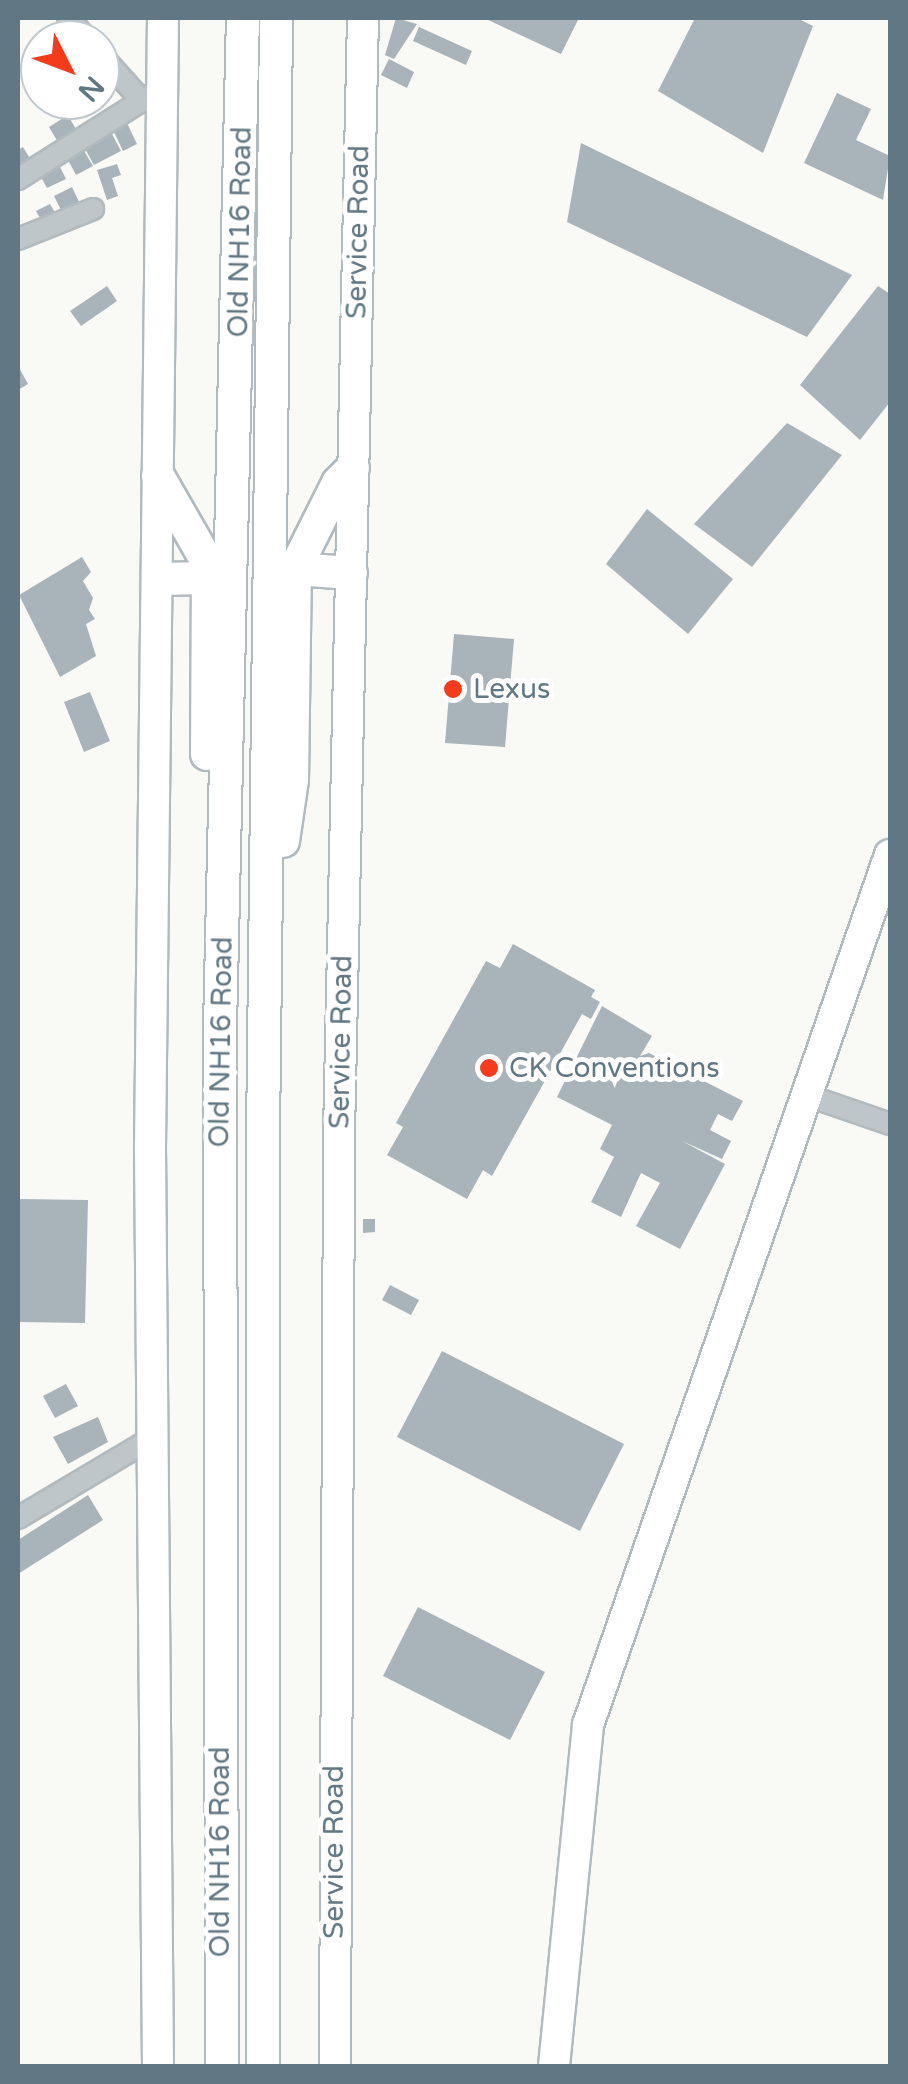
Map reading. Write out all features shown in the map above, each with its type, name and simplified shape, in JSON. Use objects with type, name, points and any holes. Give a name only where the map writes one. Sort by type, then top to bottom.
[{"type":"main road","name":"Old NH16 Road","points":[[222,2066],[220,1028],[243,18]]},
{"type":"main road","name":"Old NH16 Road","points":[[263,2066],[264,979],[276,18]]},
{"type":"main road","points":[[264,979],[292,780],[294,568],[338,484],[353,468]]},
{"type":"main road","points":[[158,476],[208,562],[207,789],[220,1028]]},
{"type":"main road","points":[[294,568],[351,573]]},
{"type":"main road","points":[[158,580],[208,578]]},
{"type":"street","points":[[158,2066],[152,1438],[158,476],[152,95],[164,18]]},
{"type":"street","name":"Service Road","points":[[335,2066],[339,1134],[363,18]]},
{"type":"street","points":[[120,70],[152,95]]},
{"type":"street","points":[[18,179],[152,95]]},
{"type":"street","points":[[18,239],[93,209]]},
{"type":"street","points":[[554,2066],[588,1725],[890,855]]},
{"type":"street","points":[[806,1095],[890,1124]]},
{"type":"street","points":[[18,1518],[152,1438]]},
{"type":"building","points":[[396,18],[417,24],[394,59],[385,55]]},
{"type":"building","points":[[484,18],[579,18],[561,54]]},
{"type":"building","points":[[695,18],[797,18],[813,26],[763,153],[658,91]]},
{"type":"building","points":[[419,27],[472,51],[466,65],[413,41]]},
{"type":"building","points":[[389,59],[414,72],[407,88],[381,75]]},
{"type":"building","points":[[837,93],[871,109],[856,140],[890,156],[883,200],[804,163]]},
{"type":"building","points":[[60,120],[71,120],[78,133],[59,144],[49,127]]},
{"type":"building","points":[[127,123],[137,144],[123,151],[113,130]]},
{"type":"building","points":[[111,132],[121,151],[94,165],[84,147]]},
{"type":"building","points":[[581,143],[852,275],[807,337],[567,222]]},
{"type":"building","points":[[23,147],[34,165],[18,175],[18,150]]},
{"type":"building","points":[[83,149],[93,166],[76,175],[67,158]]},
{"type":"building","points":[[117,164],[121,175],[112,178],[118,196],[107,200],[97,170]]},
{"type":"building","points":[[59,165],[66,179],[47,188],[40,175]]},
{"type":"building","points":[[72,187],[80,204],[62,212],[54,196]]},
{"type":"building","points":[[50,204],[58,218],[44,225],[36,211]]},
{"type":"building","points":[[107,286],[117,301],[81,326],[70,311]]},
{"type":"building","points":[[878,286],[890,294],[890,402],[860,440],[800,385]]},
{"type":"building","points":[[18,366],[28,384],[18,390]]},
{"type":"building","points":[[787,423],[842,455],[752,567],[694,524]]},
{"type":"building","points":[[647,509],[733,579],[688,634],[606,564]]},
{"type":"building","points":[[82,557],[91,572],[83,581],[93,598],[89,610],[95,619],[86,624],[96,656],[60,677],[19,595]]},
{"type":"building","points":[[454,634],[514,639],[505,747],[445,743]]},
{"type":"building","points":[[90,692],[110,741],[84,752],[64,702]]},
{"type":"building","name":"CK Conventions","points":[[513,944],[595,990],[591,997],[600,1002],[591,1019],[582,1014],[492,1176],[483,1170],[467,1199],[387,1155],[403,1127],[396,1123],[486,961],[500,968]]},
{"type":"building","points":[[602,1006],[652,1036],[640,1056],[649,1053],[743,1101],[732,1121],[718,1114],[710,1130],[731,1141],[722,1159],[682,1141],[725,1164],[680,1249],[636,1226],[660,1183],[641,1173],[621,1217],[591,1202],[614,1157],[600,1149],[612,1125],[557,1097]]},
{"type":"building","points":[[18,1199],[88,1200],[85,1323],[18,1322]]},
{"type":"building","points":[[363,1219],[375,1219],[375,1232],[363,1233]]},
{"type":"building","points":[[390,1285],[419,1300],[411,1315],[382,1300]]},
{"type":"building","points":[[442,1351],[624,1444],[580,1531],[397,1437]]},
{"type":"building","points":[[66,1384],[78,1406],[55,1418],[43,1396]]},
{"type":"building","points":[[98,1417],[108,1442],[68,1464],[53,1437]]},
{"type":"building","points":[[88,1495],[103,1520],[18,1574],[18,1540]]},
{"type":"building","points":[[418,1607],[545,1672],[510,1740],[383,1676]]},
{"type":"place","name":"Lexus","points":[[453,689]]},
{"type":"place","name":"CK Conventions","points":[[489,1068]]}]
